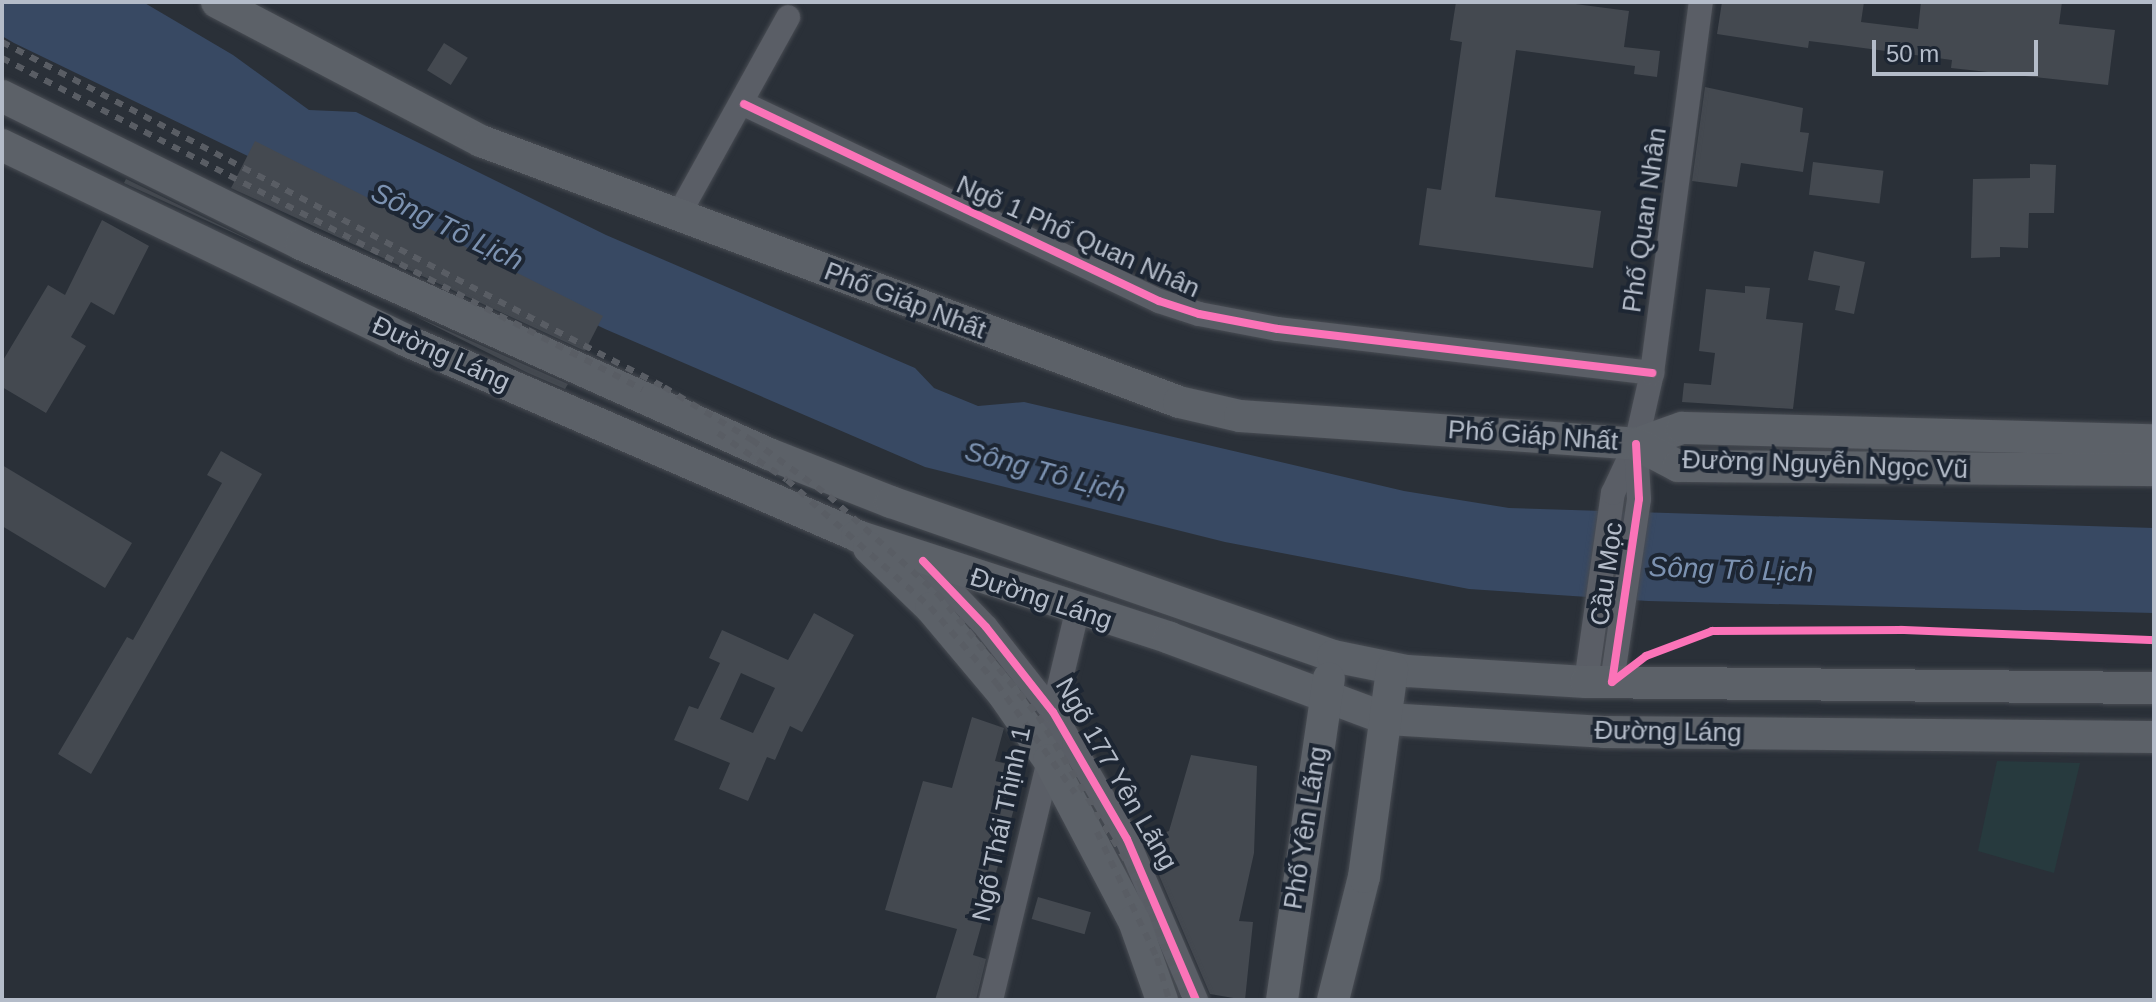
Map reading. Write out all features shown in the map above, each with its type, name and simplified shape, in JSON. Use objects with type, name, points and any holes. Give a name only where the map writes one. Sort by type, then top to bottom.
[{"type":"main road","name":"Phố Giáp Nhất","points":[[217,2],[481,141],[1179,402],[1240,416],[1636,444]]},
{"type":"main road","name":"Đường Láng","points":[[2,96],[301,244],[783,459],[905,507],[1333,656],[1392,669],[1601,668],[1890,686],[2154,688]]},
{"type":"main road","name":"Đường Láng","points":[[2,145],[282,281],[857,536],[1077,612],[1170,638],[1387,719],[1618,732],[1888,732],[2154,737]]},
{"type":"main road","points":[[282,281],[301,244]]},
{"type":"main road","name":"Đường Nguyễn Ngọc Vũ","points":[[1636,444],[1682,428],[2154,440]]},
{"type":"main road","name":"Đường Nguyễn Ngọc Vũ","points":[[1636,444],[1678,466],[2154,470]]},
{"type":"main road","points":[[857,536],[892,569],[1004,695],[1049,760],[1134,921],[1162,1000]]},
{"type":"main road","name":"Phố Yên Lãng","points":[[1282,1000],[1333,656]]},
{"type":"main road","points":[[1333,1000],[1364,877],[1392,669]]},
{"type":"main road","points":[[1888,732],[1890,686]]},
{"type":"street","name":"Phố Quan Nhân","points":[[1613,493],[1636,444],[1652,373],[1701,2]]},
{"type":"street","points":[[679,214],[744,104],[788,17]]},
{"type":"street","name":"Ngõ 1 Phố Quan Nhân","points":[[744,104],[1159,301],[1199,314],[1278,329],[1652,373]]},
{"type":"street","name":"Phố Quan Nhân","points":[[1636,444],[1639,499]]},
{"type":"street","name":"Cầu Mọc","points":[[1601,668],[1613,493]]},
{"type":"street","name":"Cầu Mọc","points":[[1601,668],[1639,499]]},
{"type":"street","name":"Ngõ 177 Yên Lãng","points":[[923,561],[986,627],[1053,712],[1127,839],[1196,1000]]},
{"type":"street","name":"Ngõ Thái Thịnh 1","points":[[991,1000],[1049,760],[1053,712],[1077,612]]},
{"type":"green space","points":[[1997,761],[2080,763],[2054,873],[1978,851]]},
{"type":"water","name":"Sông Tô Lịch","points":[[2,2],[143,2],[233,55],[309,110],[356,112],[606,235],[915,368],[934,388],[978,406],[1024,402],[1404,491],[1509,508],[2154,528],[2154,613],[1648,601],[1469,589],[1225,542],[925,467],[605,329],[14,43],[2,36]]},
{"type":"building","points":[[1456,2],[1560,2],[1629,11],[1624,47],[1660,51],[1657,77],[1634,74],[1635,66],[1516,50],[1495,197],[1601,211],[1593,268],[1419,245],[1427,188],[1441,190],[1462,42],[1450,40]]},
{"type":"building","points":[[1722,2],[1864,2],[1861,22],[1918,29],[1921,2],[2062,2],[2059,24],[2115,30],[2108,85],[1951,68],[1952,60],[1841,45],[1809,41],[1808,48],[1717,34]]},
{"type":"building","points":[[444,43],[468,58],[451,85],[427,70]]},
{"type":"building","points":[[1705,87],[1803,108],[1800,132],[1809,133],[1803,172],[1741,163],[1737,187],[1692,181]]},
{"type":"building","points":[[255,141],[603,316],[585,351],[231,188]]},
{"type":"building","points":[[1813,162],[1883,171],[1879,203],[1809,195]]},
{"type":"building","points":[[2030,164],[2056,165],[2054,213],[2029,213],[2028,248],[2000,247],[2000,257],[1971,258],[1973,179],[2030,178]]},
{"type":"building","points":[[126,179],[260,245],[124,183]]},
{"type":"building","points":[[102,220],[149,246],[114,315],[91,302],[71,337],[86,346],[46,413],[2,387],[2,362],[48,285],[65,295]]},
{"type":"building","points":[[1814,251],[1865,262],[1854,314],[1835,310],[1840,286],[1808,280]]},
{"type":"building","points":[[1745,286],[1770,288],[1766,319],[1803,323],[1793,409],[1682,402],[1684,383],[1711,385],[1715,353],[1699,351],[1706,289],[1745,293]]},
{"type":"building","points":[[415,316],[568,384],[565,389],[528,373]]},
{"type":"building","points":[[221,451],[262,474],[91,774],[58,754],[127,637],[133,640],[222,483],[207,475]]},
{"type":"building","points":[[2,465],[132,543],[105,588],[2,526]]},
{"type":"building","points":[[814,613],[854,635],[802,732],[790,726],[775,760],[767,757],[748,801],[719,789],[730,763],[674,740],[689,706],[698,709],[720,663],[709,658],[722,630],[788,660]],"holes":[[[741,673],[775,688],[753,733],[720,719]]]},
{"type":"building","points":[[972,717],[1004,728],[995,761],[1015,766],[1005,802],[1015,805],[973,955],[986,959],[976,1000],[935,1000],[957,929],[885,910],[923,781],[952,788]]},
{"type":"building","points":[[1191,755],[1257,766],[1254,853],[1239,921],[1253,922],[1245,1000],[1210,994],[1144,840],[1169,831]]},
{"type":"building","points":[[1038,897],[1091,912],[1085,934],[1032,919]]},
{"type":"railway","points":[[2,42],[664,387],[752,440],[829,496],[938,594],[1038,716],[1140,884],[1186,1000]]},
{"type":"railway","points":[[2,58],[642,389]]},
{"type":"railway","points":[[718,433],[787,480],[930,607],[997,684],[1075,793]]},
{"type":"railway","points":[[1097,832],[1157,958],[1169,1000]]},
{"type":"cycle path","points":[[744,104],[1159,301],[1199,314],[1278,329],[1652,373]]},
{"type":"cycle path","points":[[1612,682],[1639,499],[1636,444]]},
{"type":"cycle path","points":[[923,561],[986,627],[1053,712],[1127,839],[1196,1000]]},
{"type":"cycle path","points":[[1612,682],[1646,656],[1712,631],[1902,630],[2154,640]]}]
